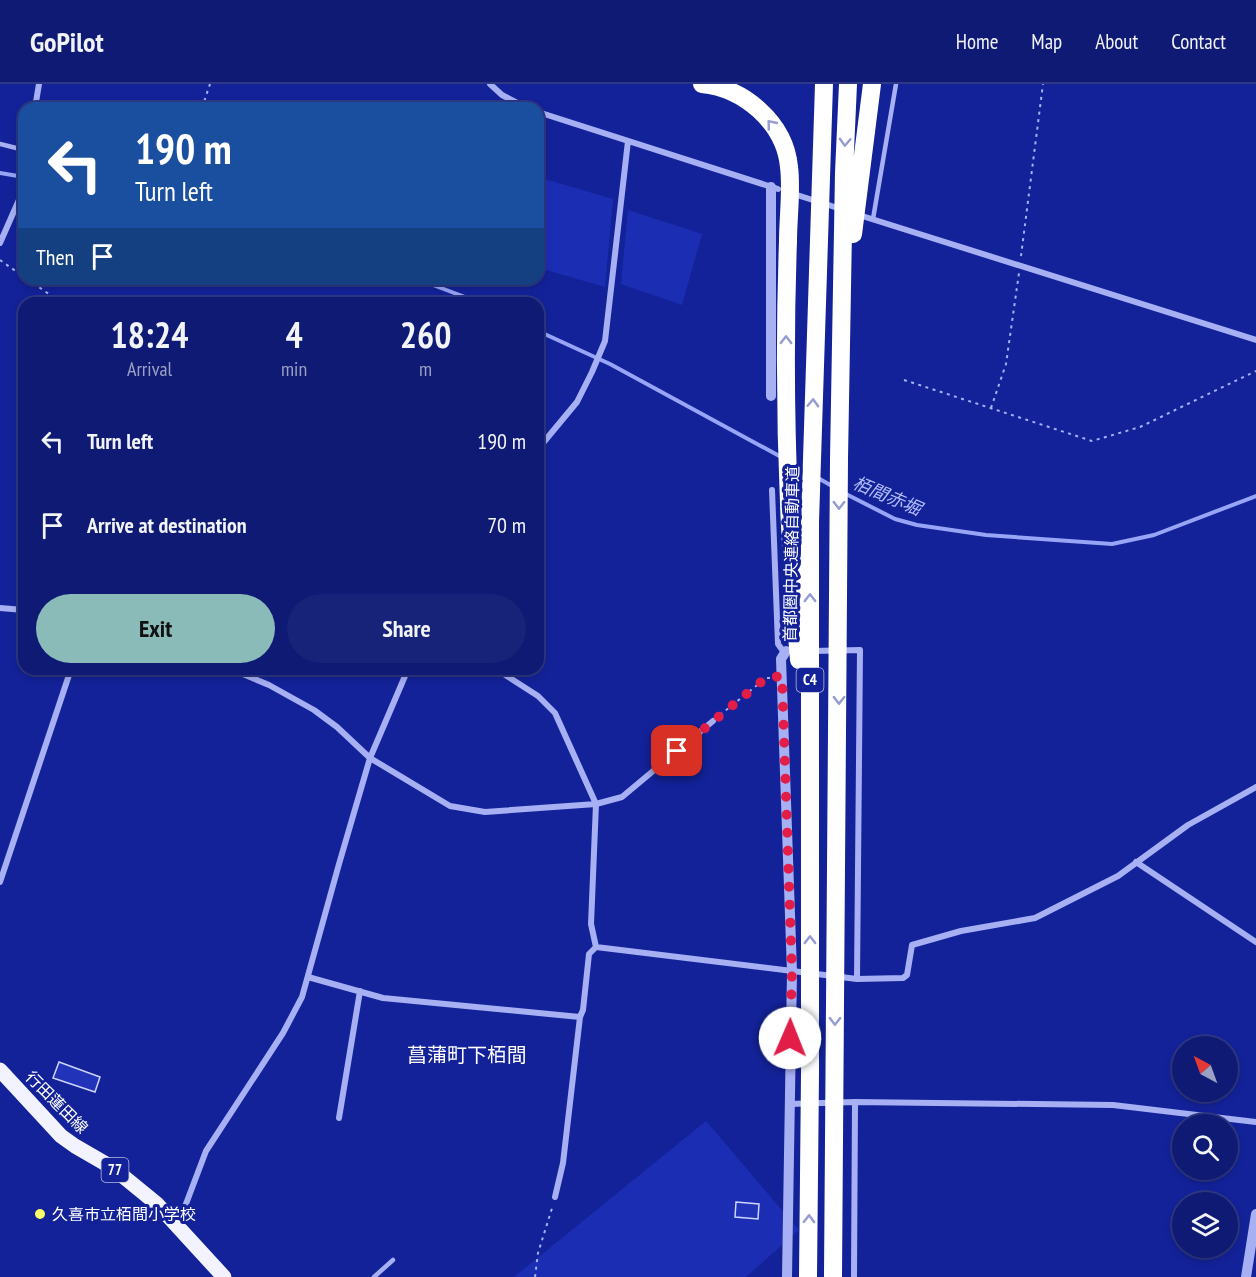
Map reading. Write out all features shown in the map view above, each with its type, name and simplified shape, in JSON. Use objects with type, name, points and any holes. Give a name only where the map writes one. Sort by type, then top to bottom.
[{"type":"highway","points":[[702,84],[732,91],[751,103],[777,131],[784,146],[789,167],[786,303],[788,486],[792,569],[809,776]]},
{"type":"highway","name":"首都圏中央連絡自動車道","points":[[808,1277],[810,522],[824,84]]},
{"type":"highway","name":"C4","points":[[833,1277],[839,459],[843,185],[848,84]]},
{"type":"highway","points":[[839,459],[846,382],[853,236],[872,84]]},
{"type":"main road","name":"行田蓮田線","points":[[0,1070],[61,1136],[113,1168],[134,1184],[178,1225],[224,1277]]},
{"type":"street","points":[[36,102],[39,84]]},
{"type":"street","points":[[490,84],[516,102]]},
{"type":"street","points":[[544,114],[774,188],[771,396]]},
{"type":"street","points":[[544,442],[577,402],[605,341],[628,141]]},
{"type":"street","points":[[797,195],[1256,340]]},
{"type":"street","points":[[0,243],[18,202]]},
{"type":"street","points":[[772,490],[778,644],[783,651],[860,650],[857,979]]},
{"type":"street","points":[[0,608],[18,610]]},
{"type":"street","points":[[786,651],[782,659],[782,676],[792,972],[787,1277]]},
{"type":"street","points":[[0,882],[69,675]]},
{"type":"street","points":[[244,675],[314,710],[337,727],[370,758],[450,806],[485,812],[596,804],[622,797],[713,721]]},
{"type":"street","points":[[178,1225],[206,1151],[283,1033],[302,997],[370,758],[405,675]]},
{"type":"street","points":[[505,675],[538,696],[555,713],[596,804],[591,924],[596,947]]},
{"type":"street","points":[[596,947],[857,979],[903,978],[907,975],[912,945],[961,931],[1035,918],[1118,876],[1188,825],[1256,787]]},
{"type":"street","points":[[1136,862],[1256,942]]},
{"type":"street","points":[[555,1197],[563,1163],[589,954],[596,947]]},
{"type":"street","points":[[308,977],[383,998],[580,1017]]},
{"type":"street","points":[[339,1118],[360,991]]},
{"type":"street","points":[[789,1104],[855,1102],[1113,1105],[1256,1122]]},
{"type":"street","points":[[854,1277],[855,1102]]},
{"type":"street","points":[[1246,1277],[1256,1214]]},
{"type":"lane","points":[[873,219],[896,84]]},
{"type":"lane","points":[[0,144],[18,148]]},
{"type":"lane","points":[[374,1277],[393,1260]]},
{"type":"path","points":[[204,102],[210,84]]},
{"type":"path","points":[[991,408],[1006,364],[1043,84]]},
{"type":"path","points":[[0,260],[18,272]]},
{"type":"path","points":[[36,285],[53,297]]},
{"type":"path","points":[[904,380],[1092,441],[1140,427],[1256,371]]},
{"type":"path","points":[[713,721],[766,678],[782,676]]},
{"type":"path","points":[[535,1277],[537,1253],[555,1197]]},
{"type":"shaded area","points":[[544,179],[613,199],[605,287],[544,269]]},
{"type":"shaded area","points":[[628,210],[702,234],[682,305],[621,284]]},
{"type":"shaded area","points":[[706,1121],[799,1230],[746,1277],[514,1277]]},
{"type":"building","points":[[59,1062],[100,1077],[95,1092],[53,1078]]},
{"type":"building","points":[[736,1202],[759,1204],[758,1219],[735,1217]]},
{"type":"waterway","name":"栢間赤堀","points":[[0,173],[18,176]]},
{"type":"waterway","name":"栢間赤堀","points":[[433,285],[465,297]]},
{"type":"waterway","name":"栢間赤堀","points":[[544,334],[610,364],[783,458]]},
{"type":"waterway","name":"栢間赤堀","points":[[818,478],[832,486]]},
{"type":"waterway","name":"栢間赤堀","points":[[844,493],[895,519],[917,525],[986,535],[1112,544],[1154,535],[1256,496]]},
{"type":"place","name":"久喜市立栢間小学校","points":[[40,1214]]},
{"type":"district","name":"菖蒲町下栢間","points":[[467,1055]]},
{"type":"route","points":[[677,751],[766,678],[782,676],[792,972],[790,1038]]}]
